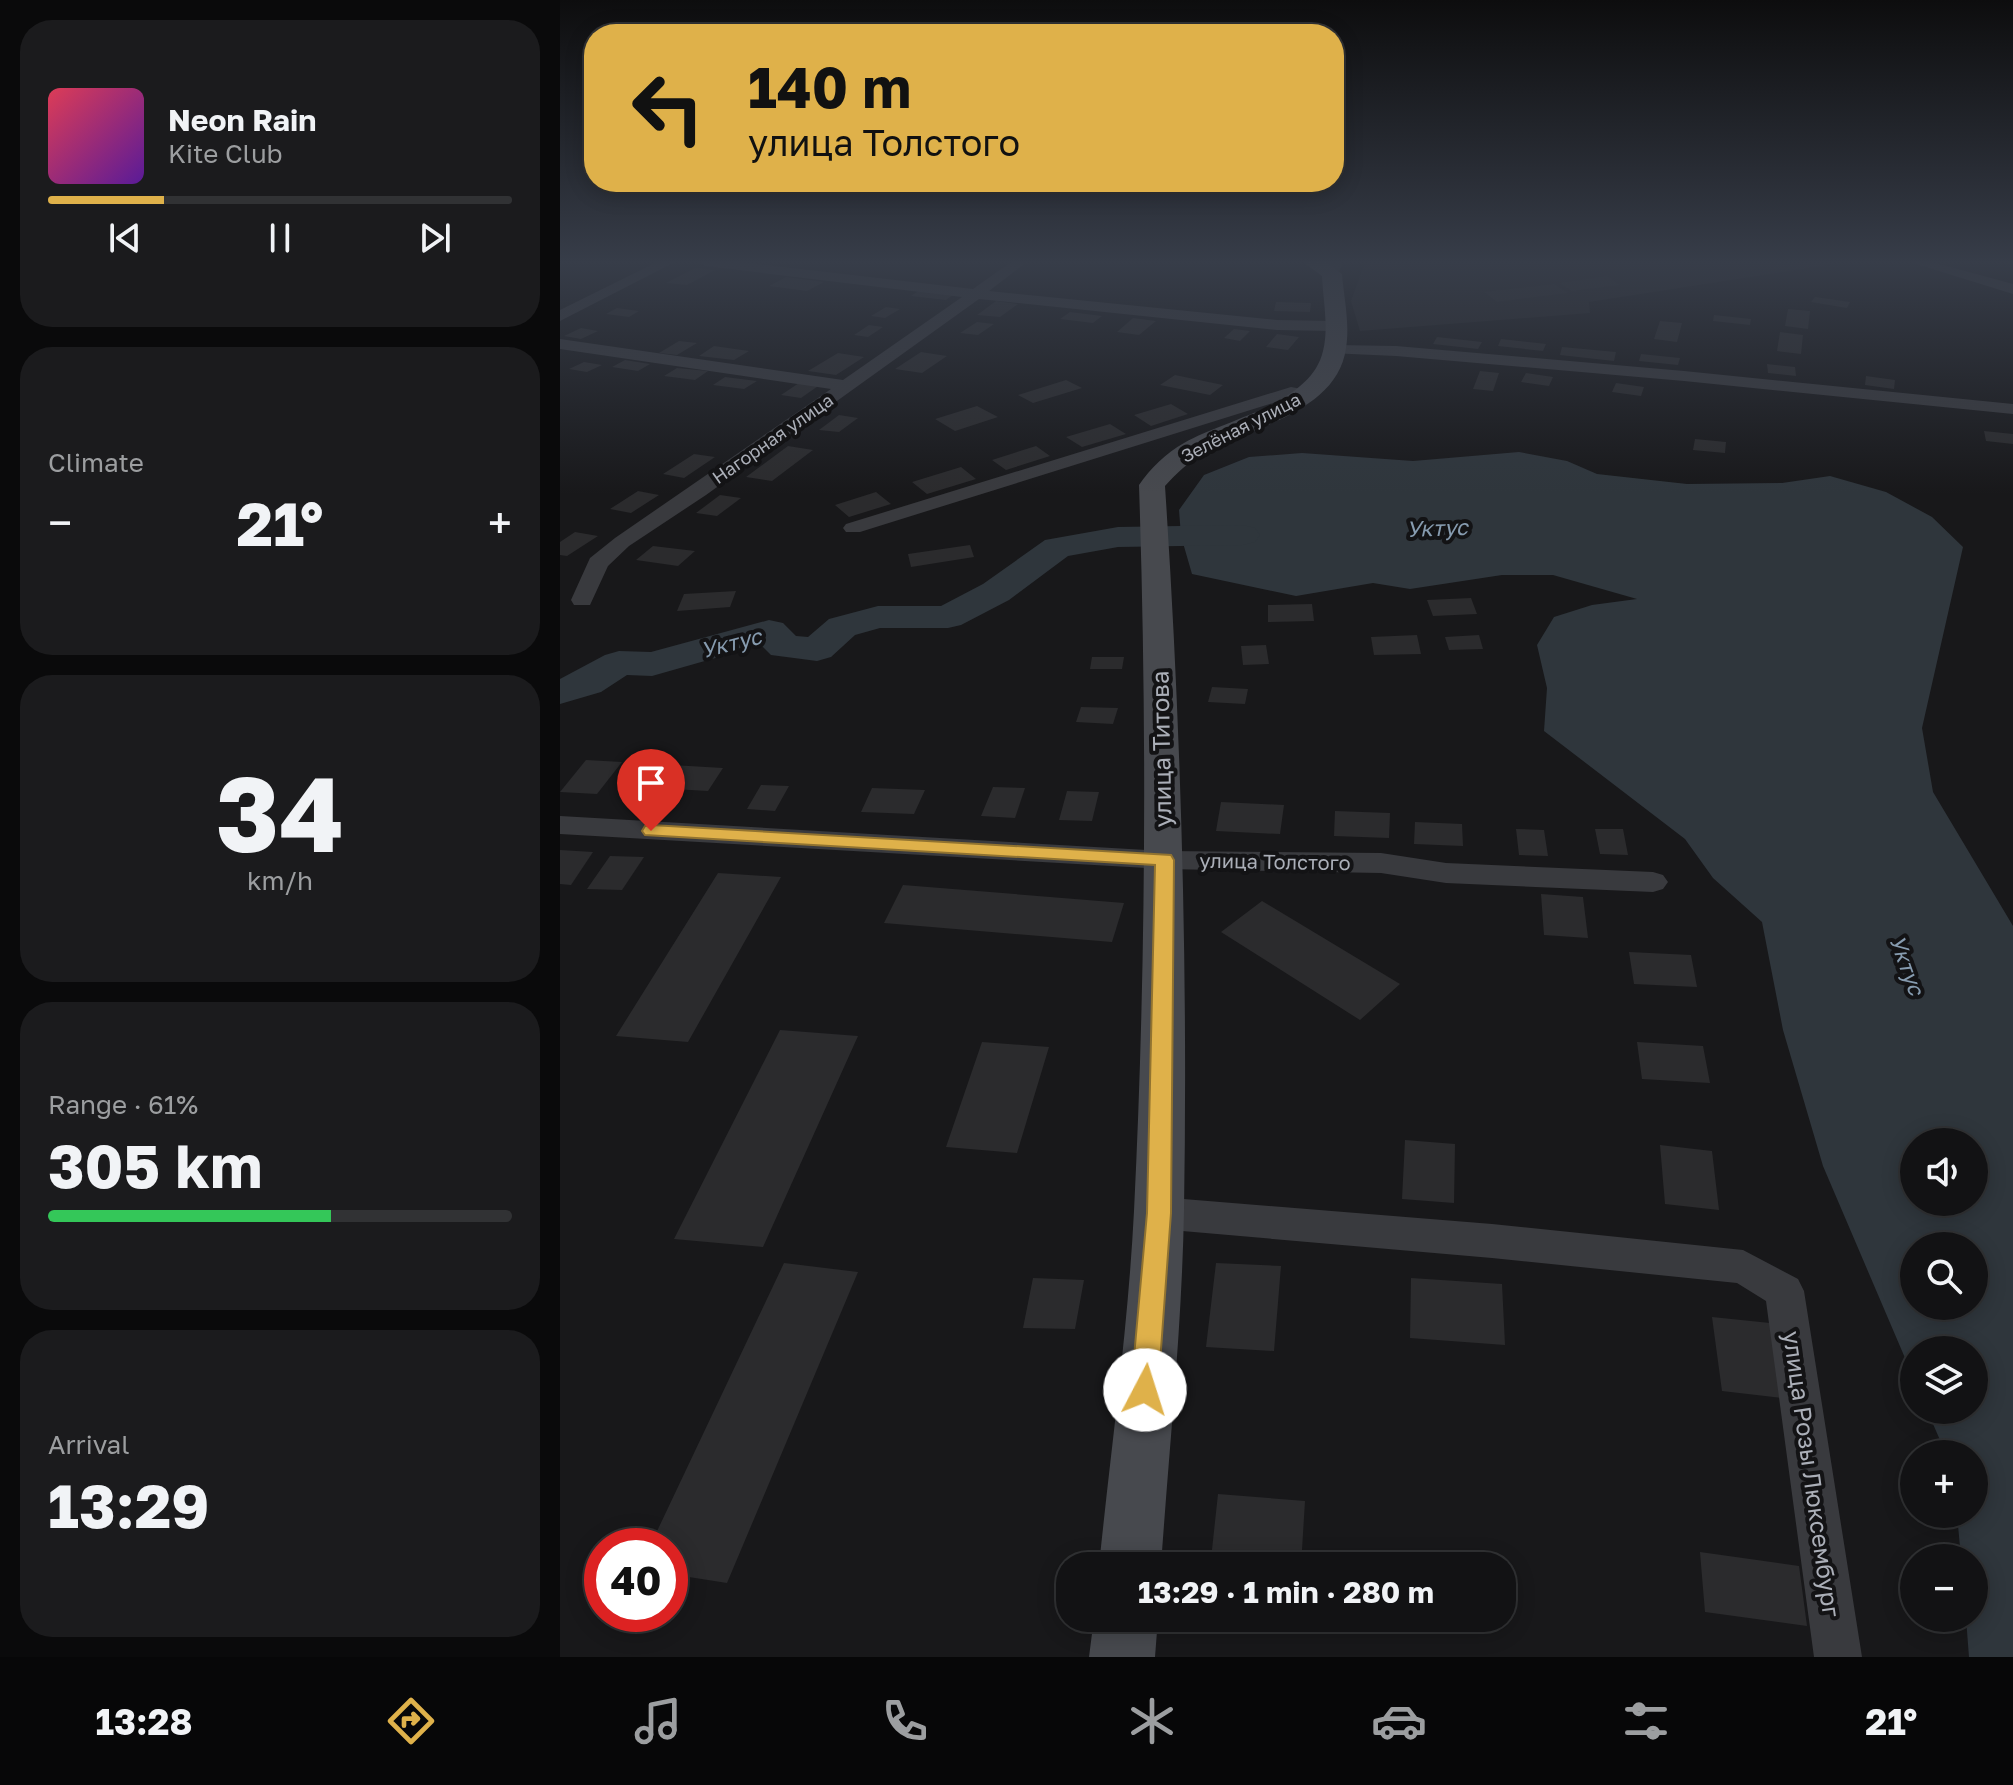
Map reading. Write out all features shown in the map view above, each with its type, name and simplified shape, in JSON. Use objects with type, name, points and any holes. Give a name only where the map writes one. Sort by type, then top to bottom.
[{"type":"street","name":"Нагорная улица","points":[[582,600],[598,563],[622,542],[912,339]]},
{"type":"street","points":[[1334,339],[1335,350],[1396,351],[2013,409]]},
{"type":"street","points":[[560,344],[848,386]]},
{"type":"street","name":"Зелёная улица","points":[[1152,485],[1170,464],[1195,448],[1307,395],[1328,372],[1335,350]]},
{"type":"street","points":[[853,528],[1291,392],[1307,395]]},
{"type":"street","name":"улица Титова","points":[[1131,1552],[1159,1213],[1164,860],[1162,685],[1152,485]]},
{"type":"street","name":"улица Толстого","points":[[560,825],[1164,860],[1381,863],[1446,873],[1653,882]]},
{"type":"street","name":"улица Розы Люксембург","points":[[1159,1213],[1492,1241],[1743,1267],[1784,1291],[1838,1657]]},
{"type":"street","points":[[1122,1657],[1125,1632]]},
{"type":"water","points":[[1519,452],[1567,461],[1597,474],[1687,484],[1782,483],[1830,476],[1886,492],[1932,517],[1963,547],[1922,728],[1933,792],[2013,926],[2013,1657],[1969,1657],[1967,1632],[1988,1632],[1988,1544],[1960,1544],[1958,1528],[1988,1528],[1988,1440],[1940,1440],[1933,1424],[1988,1424],[1988,1336],[1900,1336],[1900,1346],[1823,1166],[1783,1030],[1762,922],[1713,878],[1685,839],[1544,731],[1547,688],[1537,645],[1554,617],[1592,605],[1637,599],[1553,575],[1502,575],[1410,589],[1373,583],[1296,596],[1192,574],[1181,536],[1179,510],[1204,475],[1249,457],[1302,453],[1413,461]]},
{"type":"building","points":[[1272,339],[1297,339],[1288,350],[1266,347]]},
{"type":"building","points":[[1436,339],[1482,342],[1478,349],[1433,344]]},
{"type":"building","points":[[1501,339],[1546,344],[1543,351],[1498,346]]},
{"type":"building","points":[[1779,339],[1803,339],[1801,354],[1777,351]]},
{"type":"building","points":[[679,341],[697,343],[677,355],[659,353]]},
{"type":"building","points":[[714,346],[749,351],[734,360],[699,356]]},
{"type":"building","points":[[1562,347],[1616,352],[1614,361],[1560,355]]},
{"type":"building","points":[[921,352],[947,356],[922,373],[895,369]]},
{"type":"building","points":[[838,353],[864,357],[836,375],[808,371]]},
{"type":"building","points":[[1641,354],[1680,358],[1678,365],[1639,361]]},
{"type":"building","points":[[625,360],[650,364],[638,371],[612,367]]},
{"type":"building","points":[[584,362],[602,365],[587,372],[569,369]]},
{"type":"building","points":[[1767,364],[1795,367],[1796,376],[1768,373]]},
{"type":"building","points":[[677,368],[708,371],[695,380],[664,376]]},
{"type":"building","points":[[1480,371],[1499,373],[1493,391],[1473,389]]},
{"type":"building","points":[[1526,373],[1553,377],[1549,386],[1521,382]]},
{"type":"building","points":[[1175,375],[1223,385],[1210,395],[1160,385]]},
{"type":"building","points":[[1866,376],[1895,380],[1894,389],[1865,385]]},
{"type":"building","points":[[725,377],[757,381],[744,389],[713,385]]},
{"type":"building","points":[[1066,380],[1082,388],[1033,403],[1018,395]]},
{"type":"building","points":[[802,381],[821,384],[801,398],[781,395]]},
{"type":"building","points":[[1616,383],[1644,387],[1641,396],[1612,392]]},
{"type":"building","points":[[1171,404],[1188,414],[1151,426],[1134,415]]},
{"type":"building","points":[[977,406],[998,417],[955,431],[935,419]]},
{"type":"building","points":[[839,415],[858,418],[839,432],[819,430]]},
{"type":"building","points":[[1110,424],[1126,434],[1082,447],[1066,437]]},
{"type":"building","points":[[1984,431],[2013,434],[2013,444],[1986,441]]},
{"type":"building","points":[[1695,439],[1726,442],[1725,453],[1693,450]]},
{"type":"building","points":[[788,446],[813,450],[772,481],[746,477]]},
{"type":"building","points":[[1036,446],[1050,456],[1006,470],[992,460]]},
{"type":"building","points":[[694,454],[715,457],[684,478],[663,474]]},
{"type":"building","points":[[961,467],[976,479],[927,494],[912,482]]},
{"type":"building","points":[[638,491],[659,495],[631,513],[610,509]]},
{"type":"building","points":[[876,492],[891,504],[849,517],[835,505]]},
{"type":"building","points":[[720,495],[741,498],[717,516],[696,513]]},
{"type":"building","points":[[575,532],[598,536],[567,556],[560,555],[560,542]]},
{"type":"building","points":[[970,545],[974,557],[911,567],[908,554]]},
{"type":"building","points":[[653,546],[695,551],[678,566],[636,560]]},
{"type":"building","points":[[736,591],[730,607],[677,611],[684,594]]},
{"type":"building","points":[[1471,598],[1477,614],[1433,616],[1427,600]]},
{"type":"building","points":[[1312,604],[1314,621],[1268,622],[1268,605]]},
{"type":"building","points":[[1417,635],[1421,654],[1374,655],[1371,637]]},
{"type":"building","points":[[1479,635],[1483,649],[1449,650],[1445,637]]},
{"type":"building","points":[[1266,645],[1269,664],[1243,665],[1241,646]]},
{"type":"building","points":[[1092,657],[1124,657],[1122,669],[1090,669]]},
{"type":"building","points":[[1212,687],[1248,689],[1245,704],[1208,702]]},
{"type":"building","points":[[1081,707],[1118,708],[1113,724],[1076,722]]},
{"type":"building","points":[[586,760],[622,762],[597,794],[560,792]]},
{"type":"building","points":[[672,765],[723,768],[708,791],[656,788]]},
{"type":"building","points":[[761,785],[789,786],[775,811],[747,809]]},
{"type":"building","points":[[993,787],[1025,788],[1015,818],[981,816]]},
{"type":"building","points":[[872,788],[925,790],[914,814],[861,812]]},
{"type":"building","points":[[1067,791],[1099,792],[1092,821],[1059,820]]},
{"type":"building","points":[[1221,802],[1284,805],[1280,834],[1216,831]]},
{"type":"building","points":[[1335,811],[1390,813],[1389,838],[1334,836]]},
{"type":"building","points":[[1415,822],[1462,824],[1463,846],[1414,844]]},
{"type":"building","points":[[1516,829],[1544,830],[1548,856],[1519,855]]},
{"type":"building","points":[[1595,829],[1623,829],[1628,855],[1600,854]]},
{"type":"building","points":[[560,850],[593,852],[571,885],[560,884]]},
{"type":"building","points":[[610,856],[644,857],[622,890],[587,889]]},
{"type":"building","points":[[718,873],[781,877],[688,1042],[616,1036]]},
{"type":"building","points":[[903,885],[1124,903],[1112,942],[884,923]]},
{"type":"building","points":[[1541,894],[1583,897],[1588,938],[1544,935]]},
{"type":"building","points":[[1262,901],[1400,984],[1360,1020],[1221,932]]},
{"type":"building","points":[[1629,952],[1691,955],[1697,987],[1634,984]]},
{"type":"building","points":[[780,1030],[858,1036],[763,1247],[674,1239]]},
{"type":"building","points":[[982,1042],[1049,1047],[1017,1153],[946,1147]]},
{"type":"building","points":[[1637,1042],[1703,1046],[1710,1083],[1642,1079]]},
{"type":"building","points":[[1405,1140],[1455,1144],[1454,1203],[1402,1199]]},
{"type":"building","points":[[1660,1145],[1712,1151],[1719,1210],[1665,1204]]},
{"type":"building","points":[[784,1263],[858,1272],[727,1583],[688,1577],[688,1528],[659,1528]]},
{"type":"building","points":[[1216,1263],[1281,1266],[1274,1351],[1206,1347]]},
{"type":"building","points":[[1033,1278],[1084,1280],[1075,1329],[1023,1328]]},
{"type":"building","points":[[1411,1278],[1502,1284],[1505,1345],[1410,1338]]},
{"type":"building","points":[[1712,1317],[1770,1323],[1782,1398],[1722,1391]]},
{"type":"building","points":[[1218,1494],[1305,1501],[1302,1552],[1212,1552]]},
{"type":"building","points":[[1700,1552],[1799,1566],[1807,1626],[1705,1612]]},
{"type":"waterway","name":"Уктус","points":[[560,692],[587,683],[619,663],[652,664],[769,631],[785,647],[817,649],[842,627],[878,617],[948,617],[996,592],[1057,547],[1118,537],[1243,535]]},
{"type":"route","points":[[651,831],[1164,860],[1159,1213],[1145,1390]]}]
